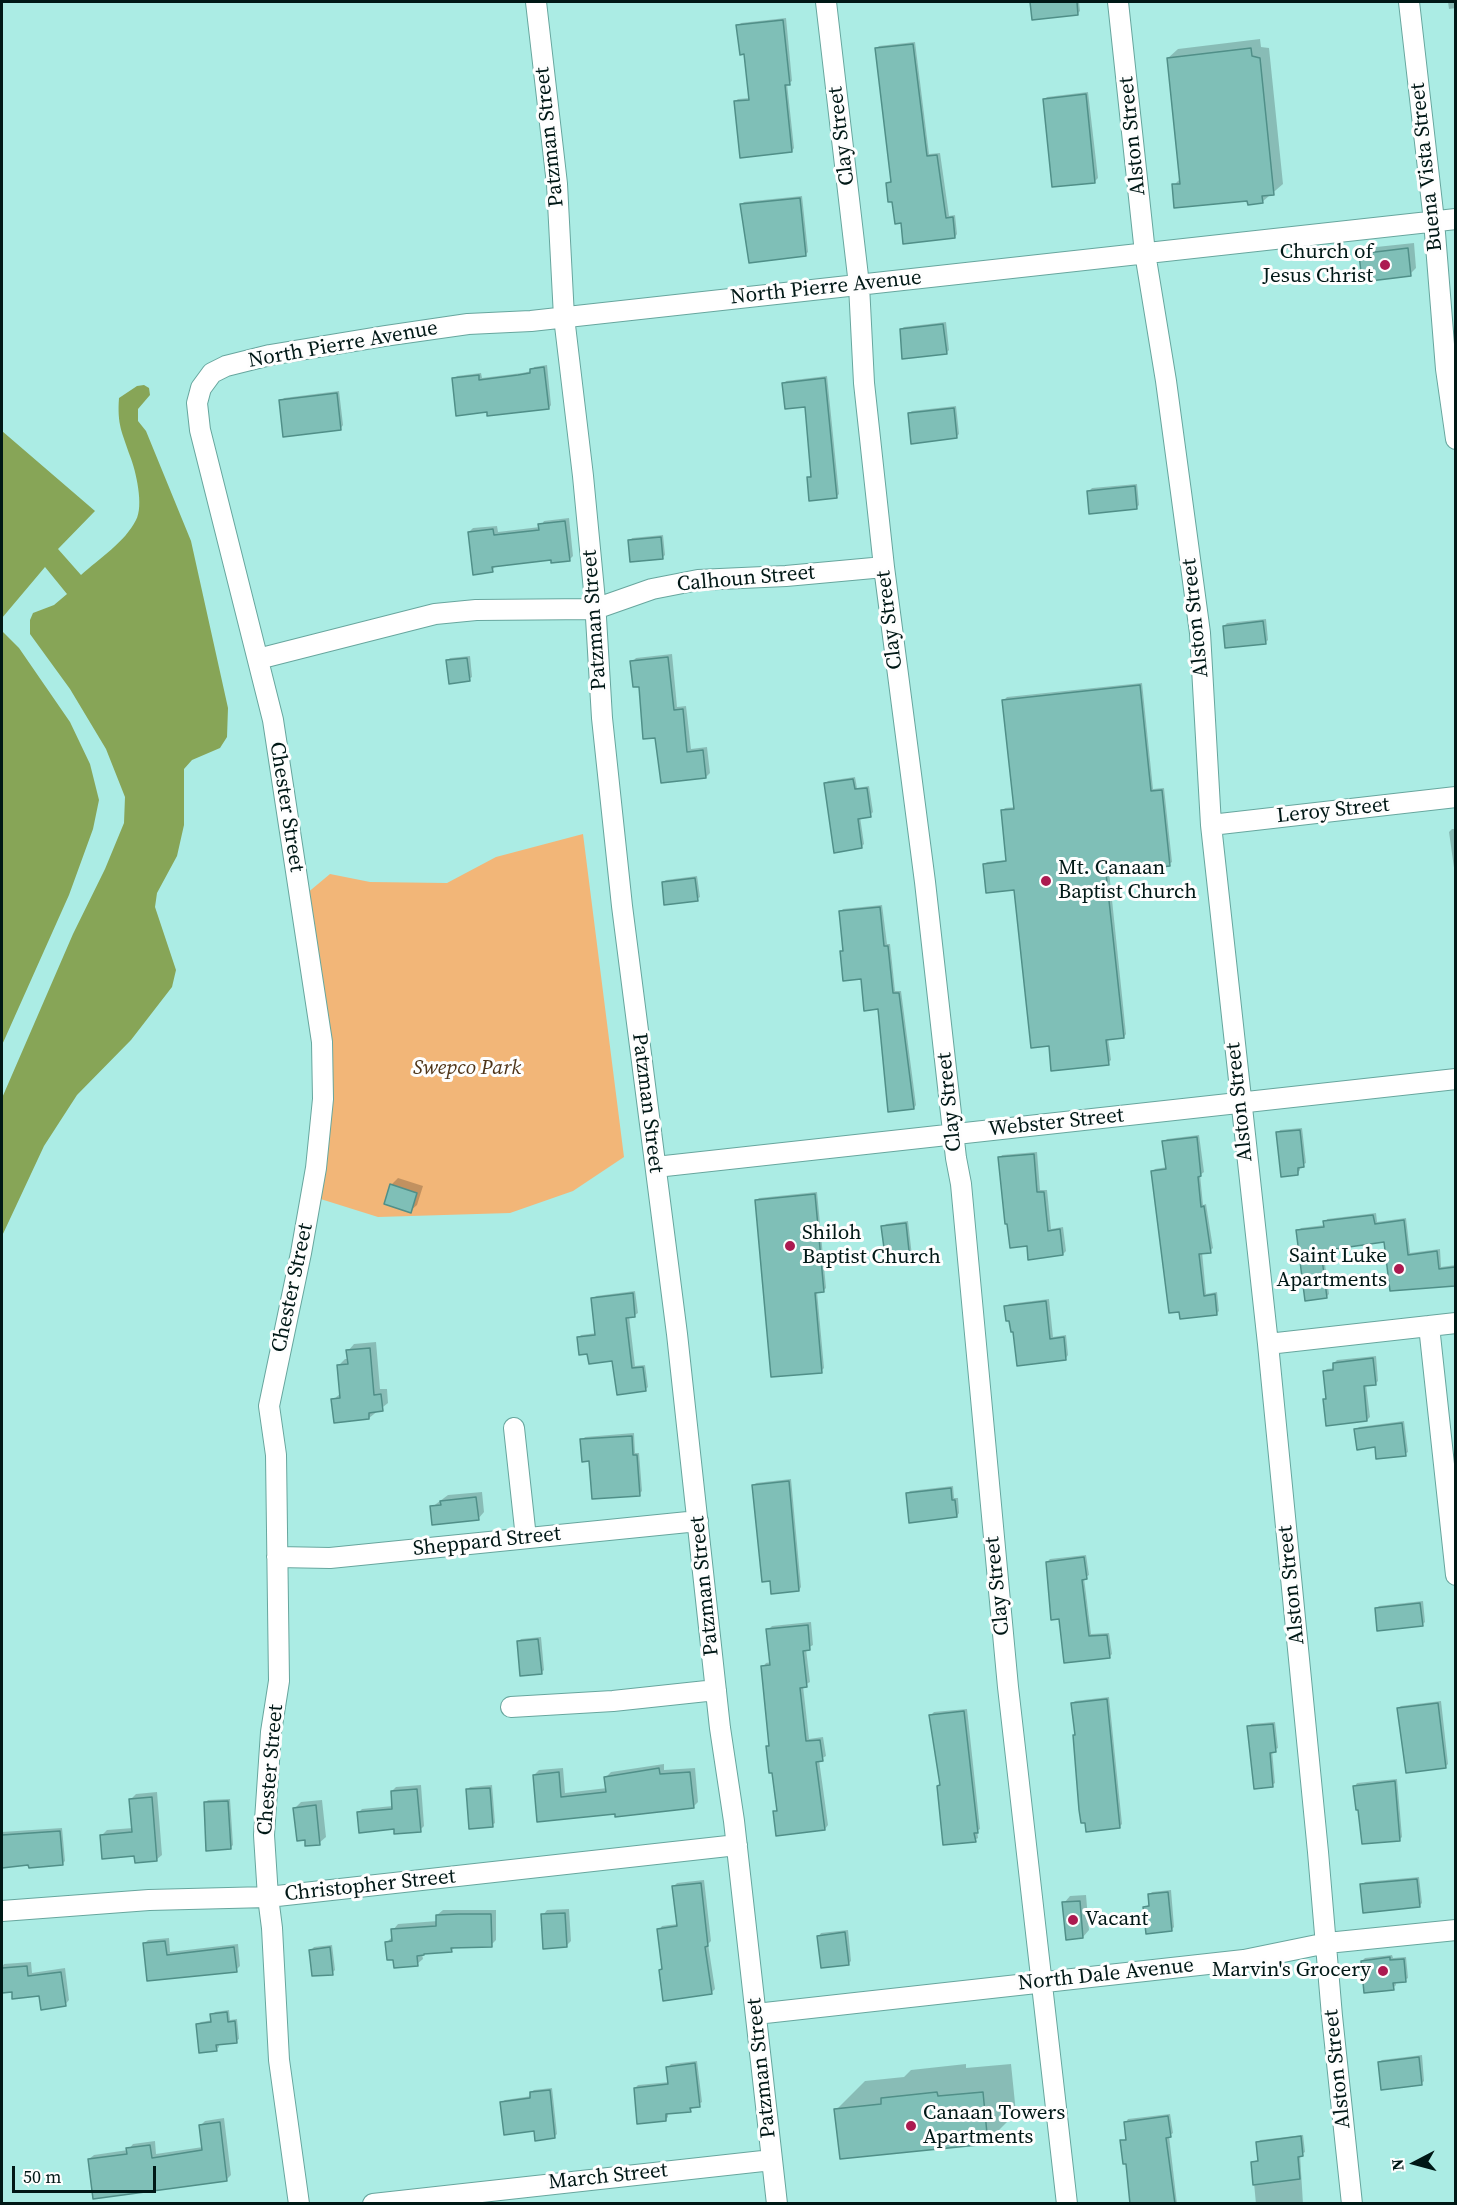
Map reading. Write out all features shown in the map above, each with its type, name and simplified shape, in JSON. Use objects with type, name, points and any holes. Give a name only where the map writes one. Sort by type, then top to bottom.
[{"type":"street","name":"Patzman Street","points":[[536,2],[556,174],[564,317],[595,609],[599,687],[619,883],[677,1334],[716,1690],[737,1845],[777,2204]]},
{"type":"street","name":"Clay Street","points":[[826,2],[859,285],[864,383],[884,567],[961,1184],[1009,1697],[1067,2204]]},
{"type":"street","name":"Alston Street","points":[[1118,2],[1145,253],[1166,381],[1200,633],[1211,825],[1268,1344],[1352,2204]]},
{"type":"street","name":"Buena Vista Street","points":[[1409,2],[1434,221],[1446,369],[1455,439]]},
{"type":"street","name":"North Pierre Avenue","points":[[204,383],[212,373],[226,366],[270,355],[460,326],[564,317],[1455,219]]},
{"type":"street","name":"Chester Street","points":[[204,383],[197,403],[200,430],[273,720],[322,1053],[323,1099],[316,1168],[302,1253],[269,1406],[276,1455],[279,1681],[271,1732],[264,1835],[279,2060],[299,2204]]},
{"type":"street","name":"Calhoun Street","points":[[258,659],[435,614],[476,610],[595,609],[652,589],[698,580],[786,576],[884,567]]},
{"type":"street","name":"Leroy Street","points":[[1211,825],[1455,797]]},
{"type":"street","name":"Webster Street","points":[[656,1167],[1455,1079]]},
{"type":"street","points":[[1268,1344],[1455,1323]]},
{"type":"street","points":[[1429,1326],[1455,1575]]},
{"type":"street","points":[[514,1428],[526,1538]]},
{"type":"street","name":"Sheppard Street","points":[[277,1557],[330,1557],[698,1521]]},
{"type":"street","points":[[511,1707],[613,1701],[716,1690]]},
{"type":"street","name":"Christopher Street","points":[[2,1911],[149,1900],[268,1897],[737,1845]]},
{"type":"street","name":"North Dale Avenue","points":[[756,2014],[1244,1960],[1327,1943],[1455,1930]]},
{"type":"street","name":"March Street","points":[[373,2204],[772,2160]]},
{"type":"green space","name":"Swepco Park","points":[[583,834],[624,1157],[573,1191],[510,1213],[378,1217],[311,1196],[323,1099],[300,899],[330,874],[370,882],[447,883],[496,857]]},
{"type":"shaded area","points":[[144,385],[149,388],[150,395],[138,409],[138,421],[146,431],[191,541],[228,708],[227,737],[220,748],[192,760],[184,769],[184,825],[177,856],[157,893],[155,907],[176,970],[172,987],[131,1040],[77,1095],[44,1146],[2,1236],[2,1098],[124,823],[125,797],[106,749],[70,689],[30,634],[30,620],[33,613],[54,605],[67,594],[45,567],[2,618],[2,431],[95,511],[58,549],[81,575],[125,536],[138,514],[137,479],[121,428],[119,398],[137,386]]},
{"type":"shaded area","points":[[2,631],[19,648],[70,722],[90,764],[99,800],[93,829],[69,895],[2,1045]]},
{"type":"building","points":[[1030,2],[1077,2],[1078,15],[1032,20]]},
{"type":"building","points":[[783,20],[790,85],[785,85],[792,152],[740,158],[734,101],[749,100],[744,54],[740,55],[736,25]]},
{"type":"building","points":[[913,44],[927,156],[937,155],[946,218],[953,217],[955,238],[903,244],[901,223],[895,224],[892,202],[888,202],[886,183],[891,182],[875,48]]},
{"type":"building","points":[[1251,48],[1252,56],[1260,58],[1274,195],[1262,196],[1263,203],[1248,205],[1247,201],[1174,208],[1172,184],[1180,184],[1167,58]]},
{"type":"building","points":[[1086,94],[1095,183],[1052,187],[1043,99]]},
{"type":"building","points":[[800,198],[806,256],[749,263],[740,204]]},
{"type":"building","name":"Church of Jesus Christ","points":[[1408,248],[1411,276],[1362,282],[1359,254]]},
{"type":"building","points":[[943,324],[947,354],[902,359],[900,329]]},
{"type":"building","points":[[544,367],[549,409],[487,416],[487,412],[456,416],[452,378],[479,375],[479,380],[530,373],[530,369]]},
{"type":"building","points":[[825,378],[837,498],[809,501],[807,477],[811,477],[805,407],[785,409],[782,383]]},
{"type":"building","points":[[337,393],[341,430],[283,437],[279,400]]},
{"type":"building","points":[[954,408],[957,438],[911,444],[908,413]]},
{"type":"building","points":[[1135,486],[1137,509],[1089,514],[1087,491]]},
{"type":"building","points":[[565,521],[570,561],[551,563],[551,560],[492,567],[493,572],[473,575],[468,532],[493,529],[494,535],[539,530],[538,524]]},
{"type":"building","points":[[661,537],[663,559],[630,562],[628,540]]},
{"type":"building","points":[[1263,621],[1266,644],[1225,648],[1223,626]]},
{"type":"building","points":[[668,657],[674,710],[683,709],[687,752],[703,750],[706,778],[661,783],[655,738],[643,739],[639,687],[633,687],[630,661]]},
{"type":"building","points":[[467,658],[470,681],[449,684],[446,660]]},
{"type":"building","name":"Mt. Canaan Baptist Church","points":[[1140,685],[1151,791],[1162,790],[1170,866],[1106,873],[1124,1038],[1106,1040],[1109,1065],[1051,1071],[1049,1046],[1031,1048],[1014,890],[986,893],[983,864],[1006,861],[1001,810],[1014,809],[1002,700]]},
{"type":"building","points":[[853,779],[855,789],[867,788],[871,817],[858,819],[862,848],[834,853],[824,783]]},
{"type":"building","points":[[695,878],[698,901],[664,905],[662,882]]},
{"type":"building","points":[[880,907],[884,946],[888,946],[893,993],[899,993],[914,1109],[888,1112],[878,1009],[864,1011],[861,979],[843,981],[840,951],[843,951],[839,911]]},
{"type":"building","points":[[1300,1130],[1304,1167],[1298,1168],[1298,1175],[1281,1177],[1276,1132]]},
{"type":"building","points":[[1197,1137],[1201,1207],[1204,1206],[1211,1253],[1199,1254],[1204,1296],[1215,1294],[1217,1315],[1180,1319],[1179,1312],[1169,1313],[1151,1171],[1166,1169],[1162,1141]]},
{"type":"building","points":[[1034,1154],[1037,1192],[1044,1192],[1048,1231],[1060,1229],[1063,1255],[1028,1260],[1027,1246],[1010,1248],[1007,1224],[1005,1224],[998,1157]]},
{"type":"building","points":[[390,1184],[417,1193],[411,1213],[384,1204]]},
{"type":"building","name":"Shiloh Baptist Church","points":[[815,1194],[824,1292],[815,1293],[822,1373],[771,1377],[755,1200]]},
{"type":"building","name":"Saint Luke Apartments","points":[[1373,1215],[1375,1224],[1404,1220],[1408,1255],[1437,1251],[1439,1269],[1455,1267],[1455,1286],[1390,1291],[1384,1242],[1321,1251],[1327,1298],[1305,1301],[1296,1230],[1324,1227],[1323,1221]]},
{"type":"building","points":[[906,1223],[910,1260],[886,1263],[881,1226]]},
{"type":"building","points":[[633,1293],[635,1317],[626,1318],[632,1368],[643,1367],[646,1391],[617,1395],[612,1361],[589,1364],[587,1354],[579,1355],[577,1337],[595,1335],[591,1298]]},
{"type":"building","points":[[1046,1301],[1050,1339],[1064,1337],[1066,1360],[1017,1366],[1013,1332],[1011,1332],[1009,1321],[1006,1321],[1004,1306]]},
{"type":"building","points":[[370,1348],[374,1395],[381,1394],[383,1411],[369,1413],[369,1419],[334,1423],[331,1399],[340,1398],[337,1365],[348,1364],[346,1350]]},
{"type":"building","points":[[1373,1358],[1376,1385],[1364,1386],[1367,1421],[1326,1426],[1323,1371],[1333,1370],[1333,1363]]},
{"type":"building","points":[[1402,1423],[1406,1456],[1376,1459],[1375,1447],[1357,1450],[1354,1429]]},
{"type":"building","points":[[632,1436],[633,1455],[637,1455],[640,1496],[592,1499],[589,1461],[582,1462],[580,1439]]},
{"type":"building","points":[[789,1481],[799,1591],[771,1594],[770,1581],[762,1582],[752,1485]]},
{"type":"building","points":[[951,1488],[957,1517],[909,1523],[906,1493]]},
{"type":"building","points":[[476,1497],[479,1520],[432,1525],[430,1506],[441,1505],[440,1501]]},
{"type":"building","points":[[1084,1557],[1087,1579],[1082,1580],[1089,1636],[1107,1635],[1110,1658],[1064,1663],[1059,1619],[1051,1620],[1046,1562]]},
{"type":"building","points":[[1420,1603],[1423,1626],[1377,1631],[1375,1608]]},
{"type":"building","points":[[808,1625],[810,1650],[803,1651],[807,1687],[800,1688],[806,1741],[820,1740],[823,1761],[816,1762],[825,1830],[776,1836],[773,1811],[777,1811],[766,1746],[769,1746],[761,1666],[770,1665],[766,1629]]},
{"type":"building","points":[[538,1639],[542,1674],[520,1676],[517,1641]]},
{"type":"building","points":[[1107,1699],[1120,1828],[1086,1832],[1085,1823],[1081,1823],[1079,1810],[1071,1703]]},
{"type":"building","points":[[1438,1703],[1446,1768],[1406,1773],[1397,1708]]},
{"type":"building","points":[[964,1711],[978,1833],[974,1833],[976,1842],[943,1845],[937,1786],[940,1785],[929,1715]]},
{"type":"building","points":[[1273,1724],[1276,1752],[1270,1753],[1273,1787],[1254,1789],[1247,1726]]},
{"type":"building","points":[[659,1768],[660,1774],[690,1772],[694,1808],[615,1817],[615,1814],[537,1822],[533,1775],[559,1772],[561,1797],[606,1792],[604,1777]]},
{"type":"building","points":[[1395,1781],[1400,1841],[1362,1844],[1353,1786]]},
{"type":"building","points":[[490,1788],[493,1827],[469,1829],[466,1789]]},
{"type":"building","points":[[417,1789],[421,1832],[394,1834],[394,1829],[359,1833],[357,1812],[392,1809],[391,1791]]},
{"type":"building","points":[[152,1797],[157,1861],[135,1863],[134,1856],[102,1859],[100,1835],[132,1832],[129,1799]]},
{"type":"building","points":[[228,1801],[231,1849],[206,1851],[204,1802]]},
{"type":"building","points":[[316,1805],[320,1845],[305,1846],[305,1840],[297,1841],[293,1808]]},
{"type":"building","points":[[60,1831],[63,1865],[2,1868],[2,1835]]},
{"type":"building","points":[[1417,1879],[1420,1907],[1363,1913],[1360,1884]]},
{"type":"building","points":[[701,1883],[708,1946],[705,1947],[712,1994],[663,2001],[657,1929],[677,1926],[672,1886]]},
{"type":"building","points":[[1168,1892],[1172,1931],[1146,1934],[1143,1907],[1149,1906],[1148,1894]]},
{"type":"building","name":"Vacant","points":[[1080,1901],[1083,1938],[1066,1940],[1062,1902]]},
{"type":"building","points":[[565,1913],[567,1947],[543,1949],[541,1914]]},
{"type":"building","points":[[491,1914],[492,1947],[451,1948],[452,1952],[424,1954],[417,1956],[418,1966],[394,1968],[393,1960],[387,1960],[385,1942],[392,1941],[391,1929],[436,1926],[436,1915]]},
{"type":"building","points":[[845,1932],[849,1965],[821,1968],[817,1936]]},
{"type":"building","points":[[165,1941],[167,1955],[234,1947],[237,1972],[147,1981],[143,1943]]},
{"type":"building","points":[[330,1947],[333,1975],[312,1976],[309,1950]]},
{"type":"building","name":"Marvin's Grocery","points":[[1390,1957],[1390,1960],[1404,1959],[1406,1982],[1393,1983],[1394,1990],[1364,1993],[1361,1961]]},
{"type":"building","points":[[27,1966],[28,1976],[61,1972],[66,2006],[41,2010],[39,1996],[12,1999],[12,1992],[2,1993],[2,1968]]},
{"type":"building","points":[[227,2012],[228,2022],[235,2021],[237,2043],[216,2045],[217,2051],[199,2053],[196,2024],[211,2022],[210,2014]]},
{"type":"building","points":[[1419,2057],[1422,2085],[1381,2090],[1378,2062]]},
{"type":"building","points":[[695,2063],[700,2107],[690,2108],[691,2112],[666,2114],[666,2121],[637,2124],[634,2088],[668,2084],[666,2067]]},
{"type":"building","points":[[550,2090],[555,2138],[535,2141],[534,2131],[504,2135],[500,2102],[530,2098],[530,2092]]},
{"type":"building","name":"Canaan Towers Apartments","points":[[937,2092],[938,2096],[983,2092],[988,2144],[840,2159],[834,2109],[881,2104],[881,2098]]},
{"type":"building","points":[[1168,2116],[1171,2137],[1166,2138],[1175,2204],[1130,2204],[1126,2164],[1123,2164],[1120,2140],[1126,2140],[1124,2122]]},
{"type":"building","points":[[220,2122],[227,2181],[93,2199],[88,2159],[127,2154],[126,2148],[150,2145],[152,2158],[202,2150],[199,2125]]},
{"type":"building","points":[[1301,2136],[1303,2156],[1298,2157],[1300,2179],[1253,2185],[1251,2162],[1258,2161],[1256,2142]]},
{"type":"place","name":"Church of Jesus Christ","points":[[1385,265]]},
{"type":"place","name":"Mt. Canaan Baptist Church","points":[[1046,881]]},
{"type":"place","name":"Shiloh Baptist Church","points":[[790,1246]]},
{"type":"place","name":"Saint Luke Apartments","points":[[1399,1269]]},
{"type":"place","name":"Vacant","points":[[1073,1920]]},
{"type":"place","name":"Marvin's Grocery","points":[[1383,1971]]},
{"type":"place","name":"Canaan Towers Apartments","points":[[911,2126]]}]
